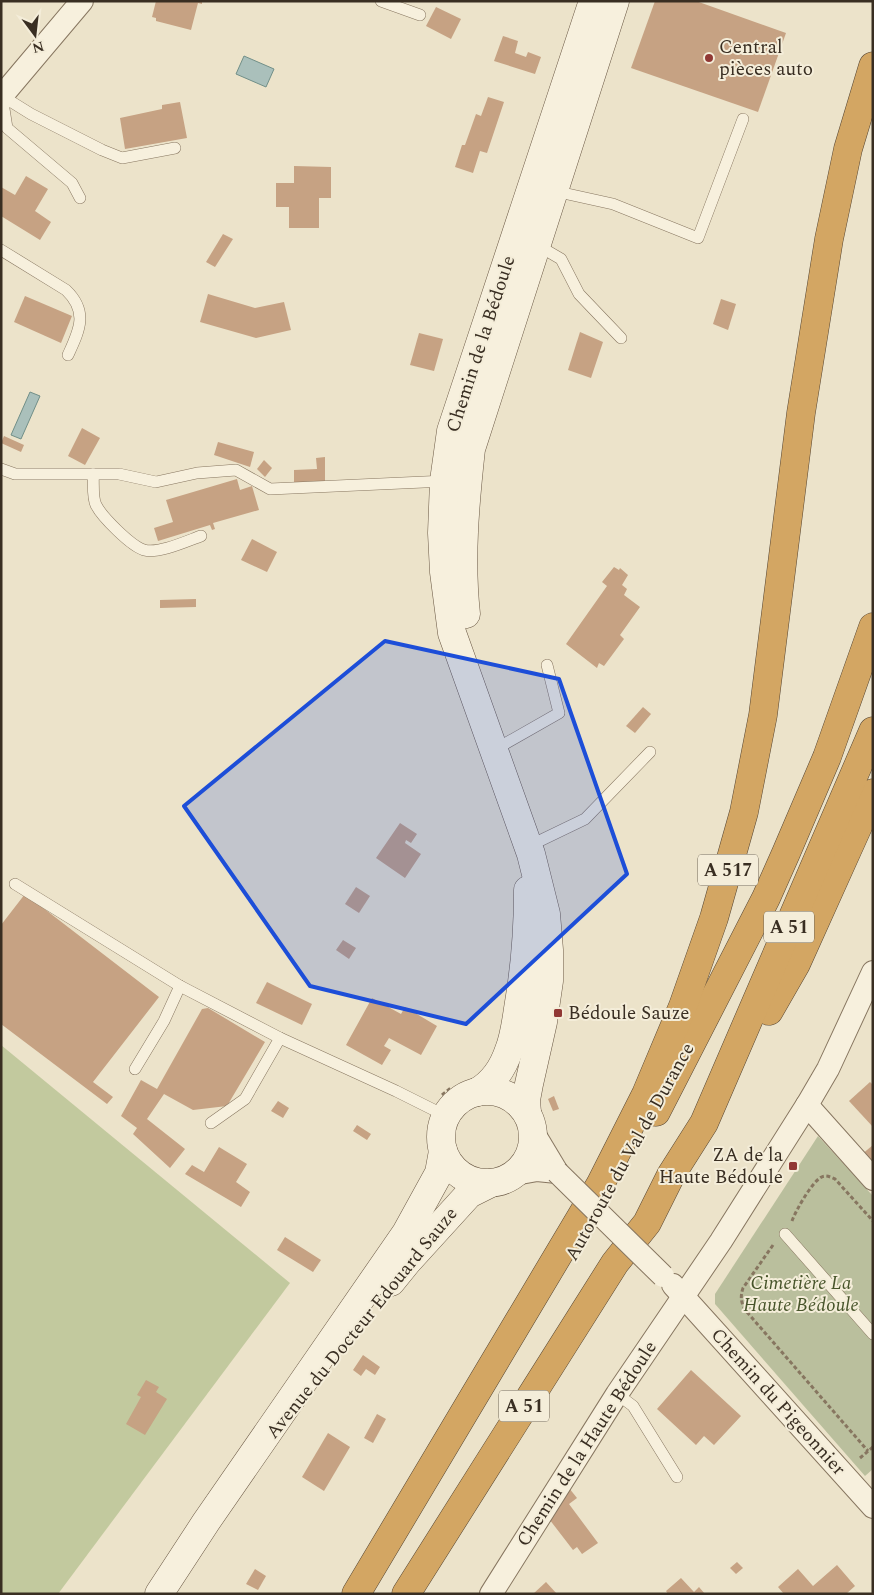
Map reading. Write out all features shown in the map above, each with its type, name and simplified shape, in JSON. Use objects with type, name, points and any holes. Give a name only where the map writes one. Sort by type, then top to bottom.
[{"type":"highway","name":"A 517","points":[[357,1594],[600,1185],[646,1094],[683,1006],[714,918],[744,812],[763,715],[801,413],[829,239],[848,149],[873,66]]},
{"type":"highway","name":"Autoroute du Val de Durance","points":[[357,1594],[570,1261],[610,1196],[645,1132],[770,889],[826,757],[873,628]]},
{"type":"highway","name":"A 51","points":[[406,1594],[615,1263],[646,1223],[671,1174],[704,1122],[873,731]]},
{"type":"highway","points":[[704,1122],[796,964],[873,793]]},
{"type":"street","points":[[2,96],[82,1]]},
{"type":"street","name":"Chemin de la Bédoule","points":[[530,1123],[526,1100],[543,1022],[549,981],[546,914],[540,885],[526,838],[475,696],[464,596],[464,510],[456,480],[451,431],[593,1]]},
{"type":"street","name":"Chemin de la Bédoule","points":[[456,480],[471,449],[615,1]]},
{"type":"street","name":"Chemin de la Bédoule","points":[[477,1092],[488,1086],[498,1072],[509,1050],[521,992],[527,954],[528,876],[526,838]]},
{"type":"street","name":"Chemin de la Haute Bédoule","points":[[491,1594],[617,1394],[684,1296],[807,1105],[828,1069],[873,972]]},
{"type":"street","points":[[503,1179],[523,1166],[530,1156],[533,1144],[530,1123],[517,1102],[505,1095],[492,1092],[477,1092],[465,1097],[454,1105],[446,1116],[441,1133],[443,1151],[450,1165],[461,1176],[476,1182],[503,1179],[537,1170],[557,1172]]},
{"type":"street","points":[[807,1105],[873,1179]]},
{"type":"street","name":"Chemin du Pigeonnier","points":[[530,1123],[557,1172],[684,1296],[873,1507]]},
{"type":"street","name":"Avenue du Docteur Edouard Sauze","points":[[159,1594],[206,1522],[406,1233],[440,1173],[443,1151]]},
{"type":"street","name":"Avenue du Docteur Edouard Sauze","points":[[241,1471],[408,1261],[468,1194],[503,1179]]},
{"type":"street","name":"Avenue du Docteur Edouard Sauze","points":[[171,1594],[206,1522]]},
{"type":"lane","points":[[382,1],[420,15]]},
{"type":"lane","points":[[2,96],[31,114],[102,150],[122,158],[175,148]]},
{"type":"lane","points":[[2,96],[7,128],[72,183],[80,198]]},
{"type":"lane","points":[[554,191],[614,204],[698,238],[743,118]]},
{"type":"lane","points":[[536,244],[560,259],[579,294],[622,338]]},
{"type":"lane","points":[[1,250],[66,290],[74,298],[81,316],[79,331],[68,356]]},
{"type":"lane","points":[[1,469],[15,474],[119,474],[156,482],[197,473],[236,470],[270,489],[456,480]]},
{"type":"lane","points":[[1,480],[15,474]]},
{"type":"lane","points":[[93,474],[95,504],[108,522],[144,550],[166,548],[201,536]]},
{"type":"lane","points":[[494,750],[559,713],[547,665]]},
{"type":"lane","points":[[526,838],[584,819],[650,752]]},
{"type":"lane","points":[[15,884],[180,986],[280,1038],[446,1116]]},
{"type":"lane","points":[[135,1068],[164,1021],[180,986]]},
{"type":"lane","points":[[211,1123],[245,1099],[280,1038]]},
{"type":"lane","points":[[785,1234],[873,1334]]},
{"type":"lane","points":[[617,1394],[633,1406],[677,1478]]},
{"type":"path","points":[[868,1451],[746,1311],[741,1303],[741,1295],[743,1288],[770,1248],[785,1234],[794,1215],[821,1176],[835,1179],[873,1221]]},
{"type":"path","points":[[859,1459],[873,1448]]},
{"type":"highlighted area","points":[[385,641],[559,679],[627,874],[466,1024],[310,986],[184,806]]},
{"type":"green space","points":[[1,1045],[290,1283],[58,1594],[1,1594]]},
{"type":"green space","name":"Cimetière La Haute Bédoule","points":[[818,1136],[873,1196],[873,1469],[865,1476],[715,1304],[715,1294]]},
{"type":"water","points":[[244,56],[274,69],[266,87],[236,74]]},
{"type":"water","points":[[30,392],[40,396],[21,439],[11,435]]},
{"type":"building","points":[[156,1],[202,1],[202,4],[198,3],[191,30],[156,21],[156,18],[152,17]]},
{"type":"building","points":[[655,1],[696,1],[786,33],[758,112],[631,68]]},
{"type":"building","points":[[436,7],[461,19],[451,39],[426,26]]},
{"type":"building","points":[[503,36],[518,41],[515,53],[526,57],[528,52],[541,57],[535,74],[494,61]]},
{"type":"building","points":[[488,97],[504,102],[487,153],[480,151],[473,173],[455,167],[462,145],[465,145],[476,114],[481,116]]},
{"type":"building","points":[[180,102],[187,138],[125,149],[120,118],[162,109],[162,105]]},
{"type":"building","points":[[294,166],[331,167],[331,198],[319,198],[319,228],[289,228],[289,207],[276,207],[276,183],[294,183]]},
{"type":"building","points":[[26,176],[48,189],[35,211],[51,222],[40,240],[1,216],[1,187],[15,195]]},
{"type":"building","points":[[223,234],[233,239],[215,267],[206,262]]},
{"type":"building","points":[[208,294],[255,308],[284,302],[291,330],[256,338],[200,322]]},
{"type":"building","points":[[25,296],[72,316],[61,343],[14,322]]},
{"type":"building","points":[[721,299],[736,304],[728,330],[713,324]]},
{"type":"building","points":[[580,332],[603,342],[591,378],[568,370]]},
{"type":"building","points":[[419,333],[443,339],[434,371],[410,365]]},
{"type":"building","points":[[82,428],[100,438],[85,465],[68,456]]},
{"type":"building","points":[[4,436],[24,445],[21,452],[1,443]]},
{"type":"building","points":[[218,442],[254,452],[250,467],[214,455]]},
{"type":"building","points":[[325,457],[325,482],[294,483],[294,470],[317,469],[316,458]]},
{"type":"building","points":[[264,460],[272,468],[265,477],[257,469]]},
{"type":"building","points":[[237,479],[240,490],[252,486],[259,510],[213,523],[215,529],[212,530],[210,525],[158,541],[154,528],[173,522],[166,500]]},
{"type":"building","points":[[252,539],[277,552],[267,572],[241,560]]},
{"type":"building","points":[[614,567],[619,570],[620,568],[628,575],[622,585],[627,589],[624,595],[640,607],[620,635],[624,639],[604,666],[599,663],[597,668],[566,644],[607,586],[602,582]]},
{"type":"building","points":[[196,599],[196,607],[160,608],[160,600]]},
{"type":"building","points":[[643,707],[651,714],[635,733],[626,726]]},
{"type":"building","points":[[400,823],[417,834],[411,843],[406,840],[405,843],[421,854],[405,878],[376,858]]},
{"type":"building","points":[[356,887],[370,896],[359,913],[345,904]]},
{"type":"building","points":[[25,894],[159,997],[93,1082],[113,1097],[107,1104],[1,1024],[1,925]]},
{"type":"building","points":[[343,940],[356,948],[349,959],[336,950]]},
{"type":"building","points":[[267,982],[312,1004],[302,1025],[256,1003]]},
{"type":"building","points":[[372,998],[401,1014],[405,1007],[437,1026],[421,1055],[389,1038],[384,1046],[391,1050],[382,1065],[346,1045]]},
{"type":"building","points":[[208,1008],[265,1042],[227,1106],[193,1110],[164,1094],[147,1119],[185,1149],[170,1168],[133,1134],[137,1128],[121,1116],[141,1080],[157,1089],[202,1009]]},
{"type":"building","points":[[870,1082],[873,1085],[873,1127],[849,1101]]},
{"type":"building","points":[[554,1096],[559,1109],[553,1111],[548,1099]]},
{"type":"building","points":[[278,1101],[289,1108],[283,1118],[271,1111]]},
{"type":"building","points":[[357,1125],[371,1134],[367,1140],[353,1131]]},
{"type":"building","points":[[873,1145],[873,1168],[861,1155]]},
{"type":"building","points":[[219,1147],[247,1164],[236,1182],[250,1192],[241,1207],[185,1174],[192,1165],[204,1172]]},
{"type":"building","points":[[285,1237],[321,1260],[313,1272],[277,1250]]},
{"type":"building","points":[[363,1355],[380,1367],[375,1375],[366,1369],[361,1376],[353,1370]]},
{"type":"building","points":[[691,1370],[741,1416],[714,1445],[704,1436],[696,1445],[657,1409]]},
{"type":"building","points":[[146,1380],[159,1387],[156,1392],[167,1399],[145,1435],[126,1424],[141,1397],[137,1395]]},
{"type":"building","points":[[377,1414],[386,1419],[373,1443],[364,1438]]},
{"type":"building","points":[[328,1433],[350,1447],[324,1491],[302,1477]]},
{"type":"building","points":[[569,1488],[577,1498],[569,1504],[598,1543],[582,1554],[577,1547],[573,1550],[546,1515]]},
{"type":"building","points":[[737,1562],[743,1568],[736,1574],[730,1568]]},
{"type":"building","points":[[837,1565],[855,1586],[846,1594],[784,1594],[778,1587],[798,1569],[813,1586]]},
{"type":"building","points":[[255,1569],[266,1576],[258,1590],[246,1584]]},
{"type":"building","points":[[681,1578],[694,1592],[699,1587],[705,1594],[668,1594],[666,1591]]},
{"type":"building","points":[[546,1582],[557,1594],[533,1594]]},
{"type":"place","name":"Central pièces auto","points":[[709,58]]},
{"type":"place","name":"Bédoule Sauze","points":[[558,1013]]},
{"type":"place","name":"ZA de la Haute Bédoule","points":[[793,1166]]}]
